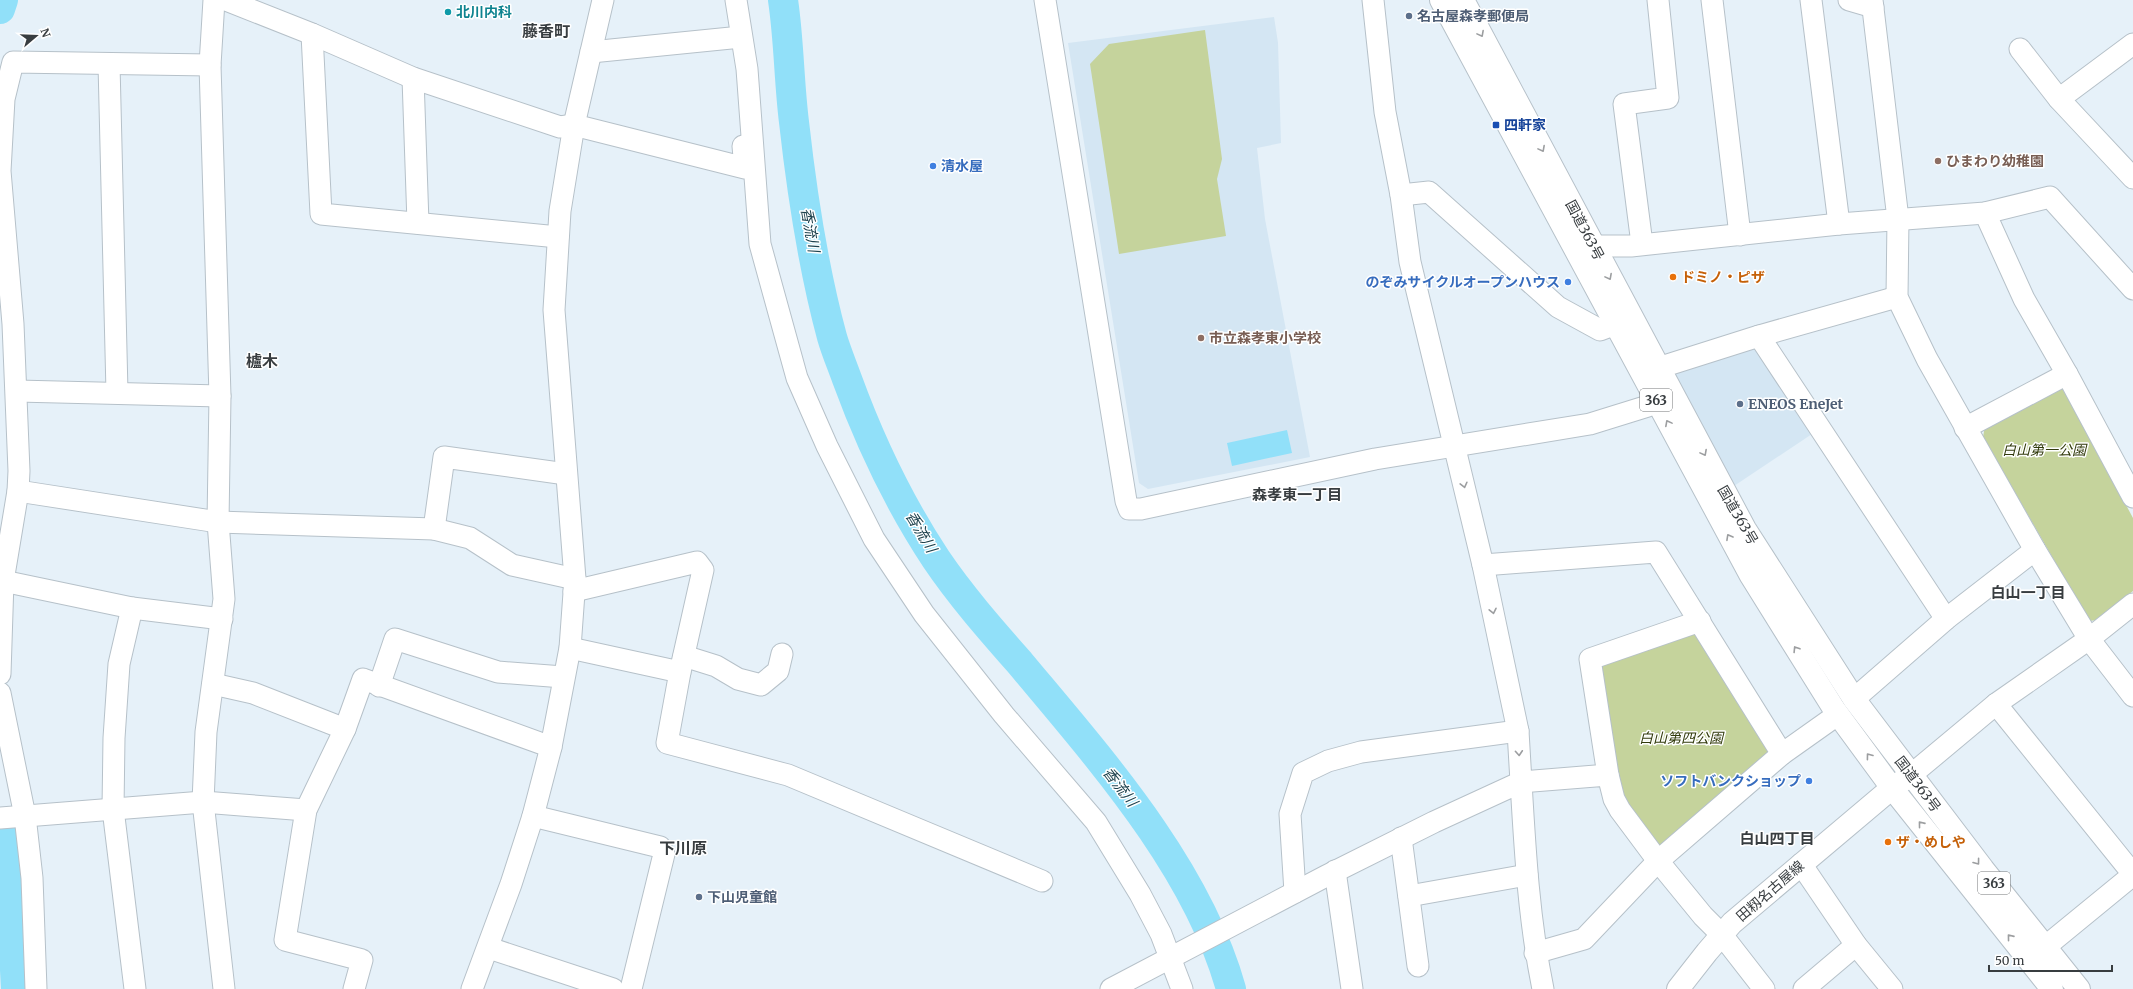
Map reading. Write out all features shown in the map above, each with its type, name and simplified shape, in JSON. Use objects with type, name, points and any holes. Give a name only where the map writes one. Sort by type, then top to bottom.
[{"type":"main road","name":"国道363号","points":[[1441,0],[1586,250],[1658,368],[1745,530],[1854,699],[1911,775],[2078,989]]},
{"type":"main road","name":"国道363号","points":[[1463,0],[1586,250],[1616,324],[1751,576],[1834,709],[1892,788],[2052,989]]},
{"type":"main road","name":"田籾名古屋線","points":[[1678,989],[1732,923],[1892,788],[1911,775]]},
{"type":"street","points":[[214,0],[210,65],[220,396],[218,522],[224,599],[206,732],[203,802],[224,989]]},
{"type":"street","points":[[226,0],[312,34],[413,78],[560,127],[574,125],[745,168],[736,72],[747,69]]},
{"type":"street","points":[[472,989],[489,948],[533,816],[551,747],[563,678],[570,648],[574,585],[554,310],[560,211],[574,125],[603,0]]},
{"type":"street","points":[[736,0],[747,69],[760,244],[797,378],[827,446],[874,539],[924,614],[1004,715],[1096,822],[1140,894],[1173,956],[1182,989]]},
{"type":"street","points":[[1045,0],[1126,501],[1129,509],[1141,509],[1375,459],[1590,424],[1648,406]]},
{"type":"street","points":[[1373,0],[1385,112],[1401,195],[1410,262],[1483,565],[1518,731],[1527,875],[1535,953],[1542,989]]},
{"type":"street","points":[[1642,244],[1624,104],[1668,98],[1658,0]]},
{"type":"street","points":[[1712,0],[1740,235]]},
{"type":"street","points":[[1812,0],[1839,224]]},
{"type":"street","points":[[1849,0],[1873,4],[1898,219],[1897,297],[1927,359],[2035,550],[2089,639],[2133,696]]},
{"type":"street","points":[[312,34],[321,214],[558,237]]},
{"type":"street","points":[[591,52],[741,37]]},
{"type":"street","points":[[2059,99],[2133,44]]},
{"type":"street","points":[[2020,49],[2059,99],[2133,178]]},
{"type":"street","points":[[0,674],[3,581],[18,491],[17,391],[0,171],[4,99],[13,62],[210,65]]},
{"type":"street","points":[[109,64],[117,392]]},
{"type":"street","points":[[413,78],[418,223]]},
{"type":"street","points":[[1401,195],[1429,192],[1558,307],[1600,330],[1616,324]]},
{"type":"street","points":[[1586,250],[1839,224],[1985,213],[2050,197],[2133,288]]},
{"type":"street","points":[[1985,213],[2024,299],[2067,374],[2127,467],[2133,497]]},
{"type":"street","points":[[1658,368],[1759,336],[1897,297]]},
{"type":"street","points":[[1759,336],[1946,619]]},
{"type":"street","points":[[1965,428],[2067,374]]},
{"type":"street","points":[[17,391],[117,392],[220,396]]},
{"type":"street","points":[[434,529],[444,457],[566,474]]},
{"type":"street","points":[[18,491],[218,522],[434,529],[470,538],[512,565],[574,585],[697,562],[703,570],[682,664],[667,743],[788,775],[1042,881]]},
{"type":"street","points":[[1854,699],[1946,619],[2035,550]]},
{"type":"street","points":[[1483,565],[1656,552],[1782,754]]},
{"type":"street","points":[[3,581],[132,608],[222,619]]},
{"type":"street","points":[[1911,775],[1996,704],[2089,639],[2133,604]]},
{"type":"street","points":[[132,608],[119,664],[114,738],[113,808],[135,989]]},
{"type":"street","points":[[1700,622],[1590,659],[1608,775],[1614,799],[1620,810],[1658,861],[1703,916],[1722,935],[1764,989]]},
{"type":"street","points":[[379,686],[396,639],[498,672],[563,678]]},
{"type":"street","points":[[570,648],[682,664],[716,666],[738,679],[761,685],[778,671],[782,654]]},
{"type":"street","points":[[354,989],[362,960],[285,940],[306,810],[345,729],[363,679],[551,747]]},
{"type":"street","points":[[213,684],[253,693],[345,729]]},
{"type":"street","points":[[0,694],[24,816],[32,878],[36,989]]},
{"type":"street","points":[[1996,704],[2133,874],[2045,947]]},
{"type":"street","points":[[1535,953],[1584,939],[1658,861],[1782,754],[1830,720]]},
{"type":"street","points":[[1295,892],[1290,814],[1303,773],[1328,761],[1361,752],[1518,731]]},
{"type":"street","points":[[1111,989],[1241,919],[1336,871],[1521,782],[1608,775]]},
{"type":"street","points":[[0,818],[203,802],[306,810]]},
{"type":"street","points":[[533,816],[660,847],[664,854],[631,989]]},
{"type":"street","points":[[1402,838],[1418,966]]},
{"type":"street","points":[[1801,864],[1856,945],[1892,989]]},
{"type":"street","points":[[1336,871],[1352,989]]},
{"type":"street","points":[[1409,896],[1527,875]]},
{"type":"street","points":[[1804,989],[1856,945]]},
{"type":"street","points":[[489,948],[609,989]]},
{"type":"shaded area","name":"市立森孝東小学校","points":[[1274,17],[1278,43],[1281,143],[1257,148],[1265,219],[1310,457],[1148,489],[1139,483],[1068,43]]},
{"type":"shaded area","name":"ENEOS EneJet","points":[[1754,347],[1812,434],[1731,488],[1672,373]]},
{"type":"green space","points":[[1205,30],[1222,159],[1217,179],[1226,236],[1119,254],[1090,64],[1109,44]]},
{"type":"green space","name":"白山第一公園","points":[[2063,388],[2133,518],[2133,591],[2098,620],[2089,621],[1983,437],[1985,426]]},
{"type":"green space","name":"白山第四公園","points":[[1699,622],[1781,754],[1658,860],[1626,817],[1590,659]]},
{"type":"water","points":[[1287,430],[1292,453],[1232,466],[1227,443]]},
{"type":"waterway","points":[[0,9],[3,0]]},
{"type":"waterway","name":"香流川","points":[[783,0],[797,149],[819,284],[835,348],[865,426],[886,472],[922,538],[936,559],[976,612],[1082,737],[1143,816],[1195,900],[1215,944],[1231,989]]},
{"type":"waterway","points":[[0,827],[11,895],[16,989]]},
{"type":"place","name":"北川内科","points":[[448,12]]},
{"type":"place","name":"名古屋森孝郵便局","points":[[1409,16]]},
{"type":"place","name":"四軒家","points":[[1496,125]]},
{"type":"place","name":"ひまわり幼稚園","points":[[1938,161]]},
{"type":"place","name":"清水屋","points":[[933,166]]},
{"type":"place","name":"ドミノ・ピザ","points":[[1673,277]]},
{"type":"place","name":"のぞみサイクルオープンハウス","points":[[1568,282]]},
{"type":"place","name":"市立森孝東小学校","points":[[1201,338]]},
{"type":"place","name":"ENEOS EneJet","points":[[1740,404]]},
{"type":"place","name":"ソフトバンクショップ","points":[[1809,781]]},
{"type":"place","name":"ザ・めしや","points":[[1888,842]]},
{"type":"place","name":"下山児童館","points":[[699,897]]},
{"type":"district","name":"藤香町","points":[[546,31]]},
{"type":"district","name":"櫨木","points":[[262,361]]},
{"type":"district","name":"森孝東一丁目","points":[[1297,495]]},
{"type":"district","name":"白山一丁目","points":[[2028,593]]},
{"type":"district","name":"白山四丁目","points":[[1777,839]]},
{"type":"district","name":"下川原","points":[[683,848]]}]
